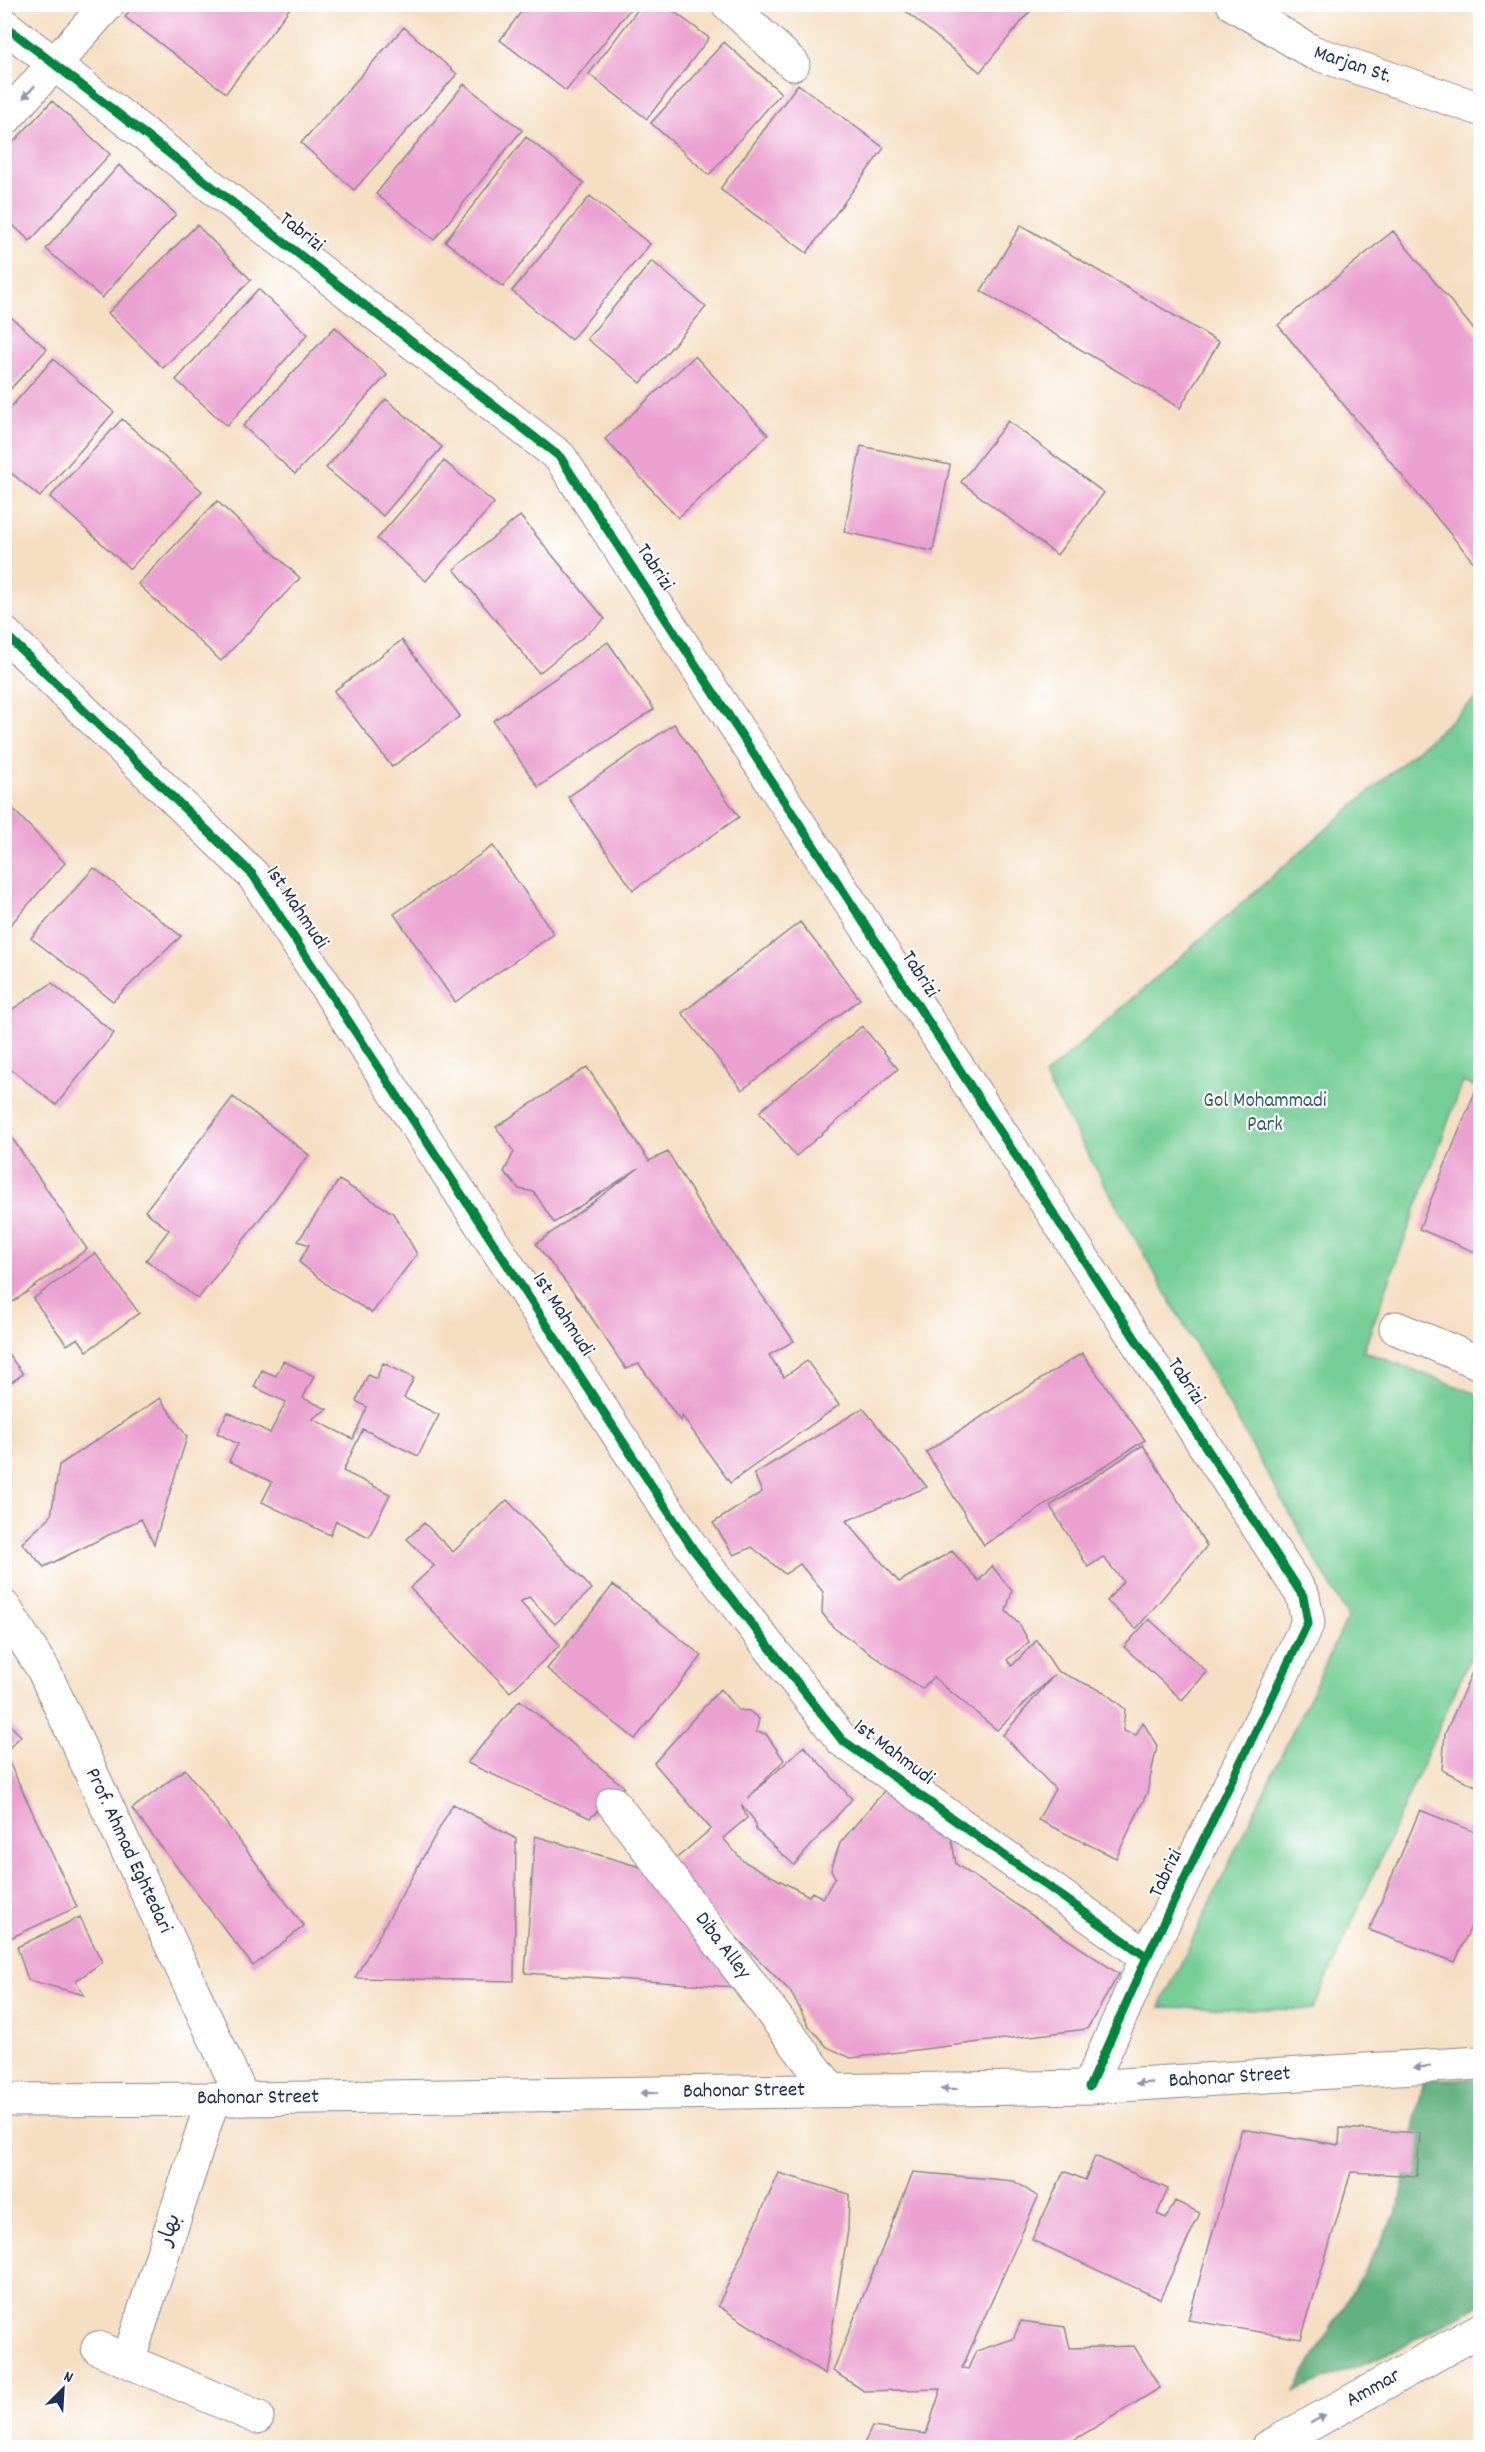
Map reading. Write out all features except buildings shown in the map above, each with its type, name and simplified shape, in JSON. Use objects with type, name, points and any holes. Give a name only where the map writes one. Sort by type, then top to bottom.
[{"type":"street","points":[[4,120],[108,4]]},
{"type":"street","points":[[728,4],[793,64]]},
{"type":"street","name":"Marjan St.","points":[[1233,4],[1312,52],[1480,109]]},
{"type":"street","name":"Tabrizi","points":[[4,25],[560,457],[1303,1596],[1308,1622],[1147,1957],[1089,2086]]},
{"type":"street","name":"1st Mahmudi","points":[[4,633],[254,875],[693,1550],[842,1740],[1147,1957]]},
{"type":"street","points":[[1396,1329],[1480,1363]]},
{"type":"street","name":"Prof. Ahmad Eghtedari","points":[[4,1607],[44,1671],[228,2099]]},
{"type":"street","name":"Diba Alley","points":[[613,1803],[831,2090]]},
{"type":"street","name":"Bahonar Street","points":[[4,2100],[228,2099],[1089,2086],[1480,2063]]},
{"type":"street","name":"بهار","points":[[128,2361],[228,2099]]},
{"type":"street","name":"Ammar","points":[[1267,2448],[1480,2330]]},
{"type":"street","points":[[98,2348],[256,2417]]},
{"type":"green space","name":"Gol Mohammadi Park","points":[[1480,695],[1480,1089],[1463,1082],[1363,1351],[1480,1395],[1480,1635],[1313,2010],[1160,2007],[1348,1617],[1044,1076]]},
{"type":"green space","points":[[1424,2079],[1480,2079],[1480,2304],[1392,2352],[1294,2392],[1397,2214]]},
{"type":"cycle path","points":[[4,25],[560,457],[1303,1596],[1308,1622],[1147,1957],[1089,2087]]},
{"type":"cycle path","points":[[4,633],[253,875],[693,1549],[842,1740],[1147,1957]]}]
